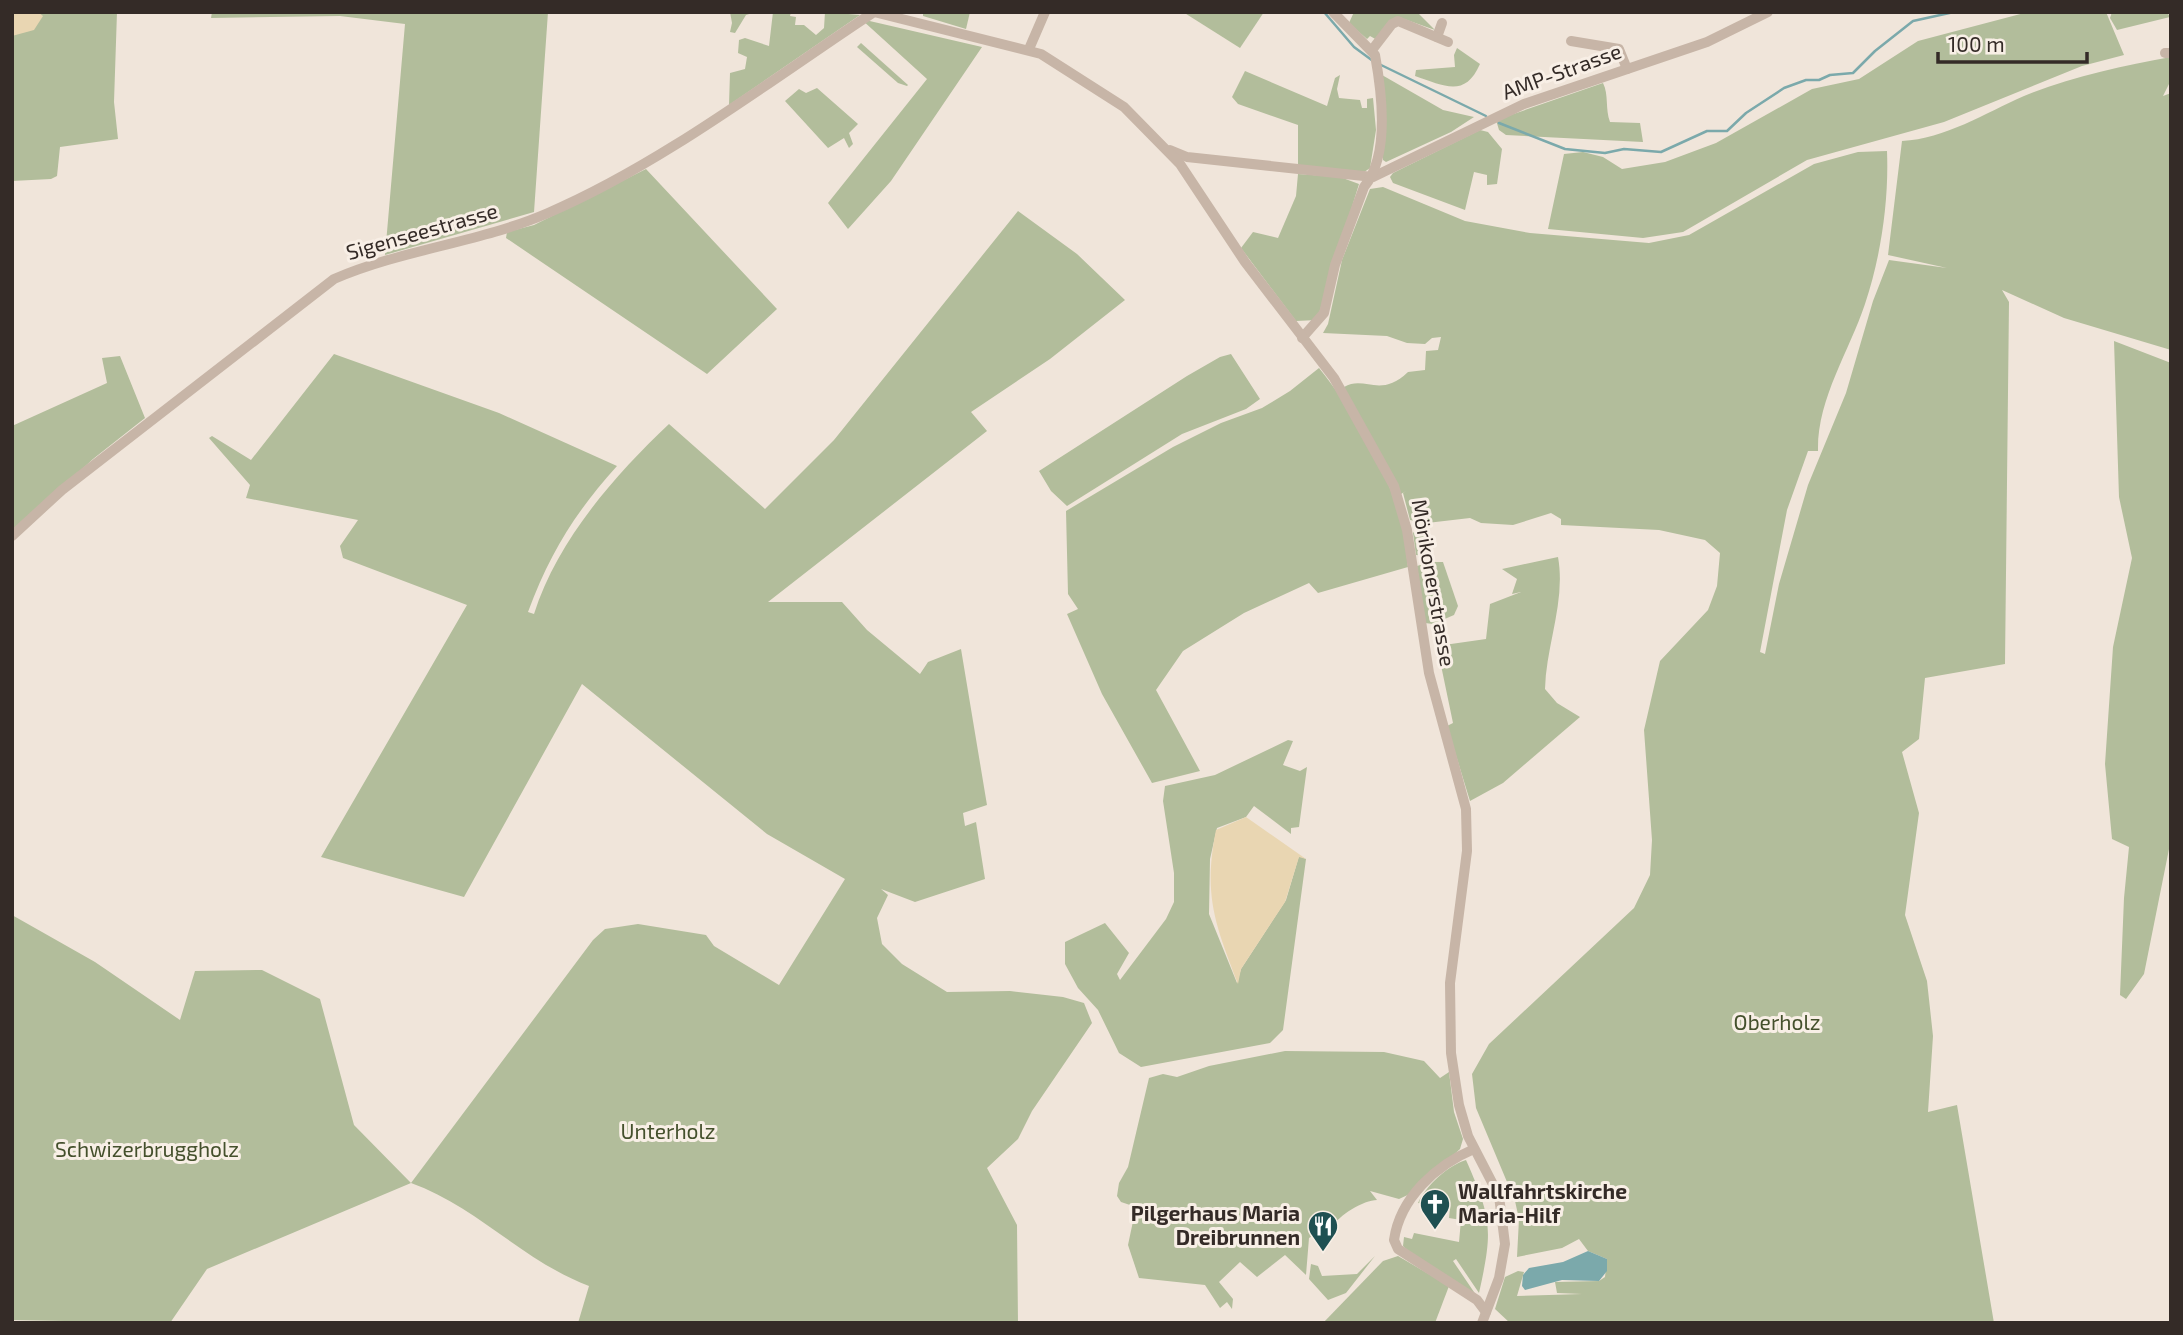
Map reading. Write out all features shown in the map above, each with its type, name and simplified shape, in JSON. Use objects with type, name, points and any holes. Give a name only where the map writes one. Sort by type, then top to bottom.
[{"type":"street","name":"Mörikonerstrasse","points":[[874,12],[1029,49],[1051,59],[1108,95],[1167,148],[1344,393],[1388,473],[1405,518],[1429,673],[1466,809],[1467,851],[1454,949],[1449,1021],[1455,1089],[1474,1149],[1499,1196],[1503,1221],[1502,1267],[1484,1317]]},
{"type":"street","name":"Sigenseestrasse","points":[[12,536],[62,490],[334,279],[373,262],[499,232],[589,194],[676,143],[874,12]]},
{"type":"street","points":[[1029,49],[1045,12]]},
{"type":"street","points":[[1302,338],[1324,313],[1335,265],[1364,187],[1373,177],[1381,131],[1378,69],[1373,52],[1333,12]]},
{"type":"street","name":"AMP-Strasse","points":[[1373,177],[1524,104],[1707,42],[1746,17],[1768,12]]},
{"type":"street","points":[[1373,52],[1396,22],[1448,42]]},
{"type":"street","points":[[1437,37],[1442,23]]},
{"type":"street","points":[[1571,41],[1619,49],[1627,69]]},
{"type":"street","points":[[1167,148],[1188,157],[1373,177]]},
{"type":"street","points":[[1474,1149],[1440,1168],[1420,1188],[1404,1207],[1394,1240],[1398,1249],[1477,1300],[1484,1317]]},
{"type":"green space","points":[[12,12],[117,12],[114,102],[118,139],[60,147],[57,176],[51,179],[12,181]]},
{"type":"green space","points":[[212,12],[548,12],[534,212],[385,255],[405,24],[340,16],[211,18]]},
{"type":"green space","points":[[730,12],[756,12],[746,15],[735,33],[730,32]]},
{"type":"green space","points":[[773,12],[791,12],[790,16],[796,17],[795,25],[804,25],[816,35],[824,28],[825,12],[860,15],[729,105],[730,73],[745,69],[747,57],[738,53],[739,40],[745,38],[769,46]]},
{"type":"green space","points":[[923,12],[970,12],[966,29],[923,16]]},
{"type":"green space","points":[[1183,12],[1264,12],[1240,48]]},
{"type":"green space","points":[[1354,12],[1417,12],[1435,30],[1404,19],[1377,40],[1370,36],[1367,39],[1349,23]]},
{"type":"green space","points":[[2028,12],[2106,12],[2124,55],[2082,66],[1944,122],[1807,160],[1683,232],[1643,238],[1548,229],[1564,154],[1583,152],[1603,157],[1622,169],[1665,162],[1716,143],[1812,89],[1859,79],[1918,41]]},
{"type":"green space","points":[[2112,12],[2167,12],[2170,17],[2117,30],[2110,18]]},
{"type":"green space","points":[[861,19],[982,47],[891,181],[848,229],[828,203],[927,79]]},
{"type":"green space","points":[[861,43],[908,85],[898,83],[857,47]]},
{"type":"green space","points":[[1457,48],[1480,64],[1468,82],[1445,86],[1415,76],[1416,70],[1455,67],[1454,55]]},
{"type":"green space","name":"Oberholz","points":[[2171,57],[2171,80],[2163,96],[2171,93],[2171,350],[2064,318],[2002,290],[2009,302],[2005,664],[1925,678],[1919,739],[1902,752],[1919,813],[1905,915],[1927,981],[1933,1036],[1928,1112],[1957,1105],[1994,1323],[1510,1323],[1495,1309],[1505,1277],[1518,1271],[1524,1272],[1517,1296],[1582,1294],[1557,1293],[1555,1282],[1599,1281],[1605,1277],[1607,1259],[1588,1251],[1579,1239],[1562,1248],[1517,1257],[1519,1219],[1515,1201],[1476,1108],[1472,1074],[1489,1044],[1634,908],[1650,875],[1652,840],[1644,730],[1660,661],[1708,610],[1717,586],[1720,553],[1705,540],[1659,530],[1561,525],[1561,519],[1551,513],[1513,525],[1481,523],[1470,518],[1427,523],[1410,520],[1403,493],[1406,491],[1401,494],[1344,387],[1359,383],[1389,384],[1408,372],[1425,370],[1426,351],[1438,350],[1441,337],[1432,338],[1425,344],[1407,343],[1387,336],[1323,333],[1328,324],[1342,260],[1370,189],[1383,187],[1465,221],[1530,233],[1649,243],[1689,235],[1814,164],[1858,152],[1887,151],[1885,209],[1875,267],[1865,304],[1828,394],[1819,432],[1818,451],[1808,451],[1787,510],[1760,652],[1765,654],[1779,584],[1808,485],[1846,393],[1873,301],[1889,260],[1947,268],[1888,255],[1902,141],[1934,136],[2059,83]]},
{"type":"green space","points":[[1245,71],[1327,106],[1335,78],[1340,75],[1337,89],[1339,98],[1360,100],[1362,108],[1367,108],[1367,99],[1373,98],[1376,130],[1370,168],[1360,175],[1298,168],[1298,125],[1238,104],[1232,97]]},
{"type":"green space","points":[[1382,75],[1443,110],[1474,117],[1451,132],[1386,162],[1383,160]]},
{"type":"green space","points":[[1603,83],[1610,122],[1640,123],[1643,142],[1506,135],[1499,130],[1496,120]]},
{"type":"green space","points":[[817,88],[858,124],[849,133],[853,144],[849,148],[844,138],[828,148],[785,101],[799,89],[806,93]]},
{"type":"green space","points":[[1480,130],[1488,132],[1502,149],[1497,184],[1487,185],[1487,175],[1474,172],[1465,210],[1393,183],[1390,177],[1393,173]]},
{"type":"green space","points":[[646,169],[777,309],[707,374],[506,238],[507,232],[534,225]]},
{"type":"green space","points":[[1298,174],[1340,177],[1359,184],[1317,320],[1296,321],[1241,248],[1253,232],[1278,238],[1296,196]]},
{"type":"green space","name":"Unterholz","points":[[1018,211],[1077,254],[1125,300],[1050,359],[971,412],[987,431],[768,602],[842,602],[867,630],[920,674],[928,662],[961,649],[987,805],[963,813],[965,826],[976,822],[985,879],[915,902],[881,889],[888,895],[877,918],[882,944],[902,964],[947,992],[1010,991],[1063,997],[1084,1003],[1092,1023],[1032,1111],[1018,1139],[987,1168],[1017,1225],[1018,1323],[578,1323],[589,1286],[542,1263],[457,1205],[411,1183],[593,940],[605,929],[638,924],[706,935],[714,946],[779,985],[845,879],[767,834],[582,684],[464,897],[321,857],[467,605],[343,558],[340,546],[358,520],[246,498],[250,485],[209,438],[212,436],[251,460],[334,354],[499,413],[617,466],[588,501],[554,553],[528,612],[534,614],[544,587],[572,536],[608,488],[669,424],[765,509],[834,440]]},
{"type":"green space","points":[[2114,341],[2171,363],[2171,839],[2144,974],[2126,999],[2120,995],[2129,847],[2112,839],[2105,764],[2113,647],[2132,558],[2119,497]]},
{"type":"green space","points":[[1231,354],[1260,399],[1246,409],[1182,434],[1067,506],[1051,491],[1039,471],[1187,376],[1220,357]]},
{"type":"green space","points":[[120,356],[145,418],[93,459],[12,534],[12,426],[107,383],[102,358]]},
{"type":"green space","points":[[1319,368],[1355,419],[1387,481],[1401,519],[1408,567],[1318,593],[1309,583],[1244,613],[1183,651],[1156,690],[1200,771],[1152,783],[1102,694],[1067,614],[1078,609],[1068,594],[1066,511],[1173,447],[1221,423],[1262,408],[1290,391]]},
{"type":"green space","points":[[1416,530],[1423,531],[1429,556],[1416,555],[1413,533]]},
{"type":"green space","points":[[1558,557],[1558,607],[1545,689],[1557,703],[1580,717],[1503,783],[1470,801],[1447,726],[1453,723],[1437,646],[1486,639],[1490,604],[1521,592],[1512,594],[1517,579],[1502,569]]},
{"type":"green space","points":[[1443,562],[1458,606],[1454,615],[1433,624],[1425,623],[1417,566]]},
{"type":"green space","points":[[1288,740],[1293,741],[1283,765],[1300,771],[1307,767],[1299,827],[1291,828],[1291,834],[1254,806],[1246,817],[1217,828],[1210,859],[1209,914],[1237,983],[1241,969],[1286,900],[1299,856],[1306,859],[1283,1030],[1270,1043],[1141,1067],[1119,1053],[1098,1010],[1078,988],[1065,964],[1065,942],[1105,923],[1129,953],[1117,974],[1120,980],[1166,919],[1174,902],[1174,873],[1163,801],[1165,786],[1215,775]]},
{"type":"green space","name":"Schwizerbruggholz","points":[[12,915],[95,962],[180,1020],[195,971],[262,970],[320,999],[354,1125],[411,1183],[207,1269],[170,1323],[12,1320]]},
{"type":"green space","points":[[1285,1051],[1384,1052],[1424,1061],[1440,1078],[1449,1072],[1454,1112],[1463,1139],[1460,1149],[1412,1193],[1399,1199],[1370,1191],[1377,1200],[1352,1209],[1332,1228],[1327,1227],[1309,1238],[1306,1275],[1285,1255],[1257,1277],[1240,1262],[1219,1282],[1233,1299],[1232,1309],[1227,1302],[1220,1308],[1205,1285],[1139,1278],[1128,1245],[1136,1207],[1121,1202],[1117,1196],[1119,1183],[1128,1167],[1149,1078],[1163,1074],[1177,1077],[1209,1066]]},
{"type":"green space","points":[[1466,1160],[1481,1197],[1488,1225],[1487,1254],[1479,1293],[1456,1259],[1453,1261],[1476,1295],[1413,1256],[1403,1246],[1404,1237],[1412,1239],[1414,1233],[1459,1242],[1461,1220],[1449,1218],[1450,1208],[1418,1203],[1438,1177]]},
{"type":"green space","points":[[1375,1256],[1346,1293],[1328,1300],[1309,1279],[1311,1264],[1318,1266],[1322,1276],[1357,1274]]},
{"type":"green space","points":[[1398,1256],[1449,1286],[1435,1323],[1323,1323],[1383,1261]]},
{"type":"sand","points":[[12,12],[38,12],[43,16],[34,30],[12,36]]},
{"type":"sand","points":[[1246,817],[1306,859],[1299,857],[1285,902],[1241,969],[1238,984],[1218,926],[1211,891],[1211,873],[1216,830]]},
{"type":"water","points":[[1588,1251],[1607,1259],[1607,1271],[1599,1281],[1562,1280],[1525,1290],[1522,1286],[1523,1275],[1529,1268],[1563,1262]]},
{"type":"waterway","points":[[1324,12],[1354,47],[1373,61]]},
{"type":"waterway","points":[[1499,123],[1565,149],[1605,153],[1624,149],[1661,152],[1707,131],[1727,131],[1746,113],[1784,88],[1806,80],[1853,73],[1875,51],[1913,21],[1954,12]]},
{"type":"waterway","points":[[1379,64],[1486,116]]},
{"type":"place","name":"Wallfahrtskirche Maria-Hilf","points":[[1435,1231]]},
{"type":"place","name":"Pilgerhaus Maria Dreibrunnen","points":[[1323,1253]]}]
